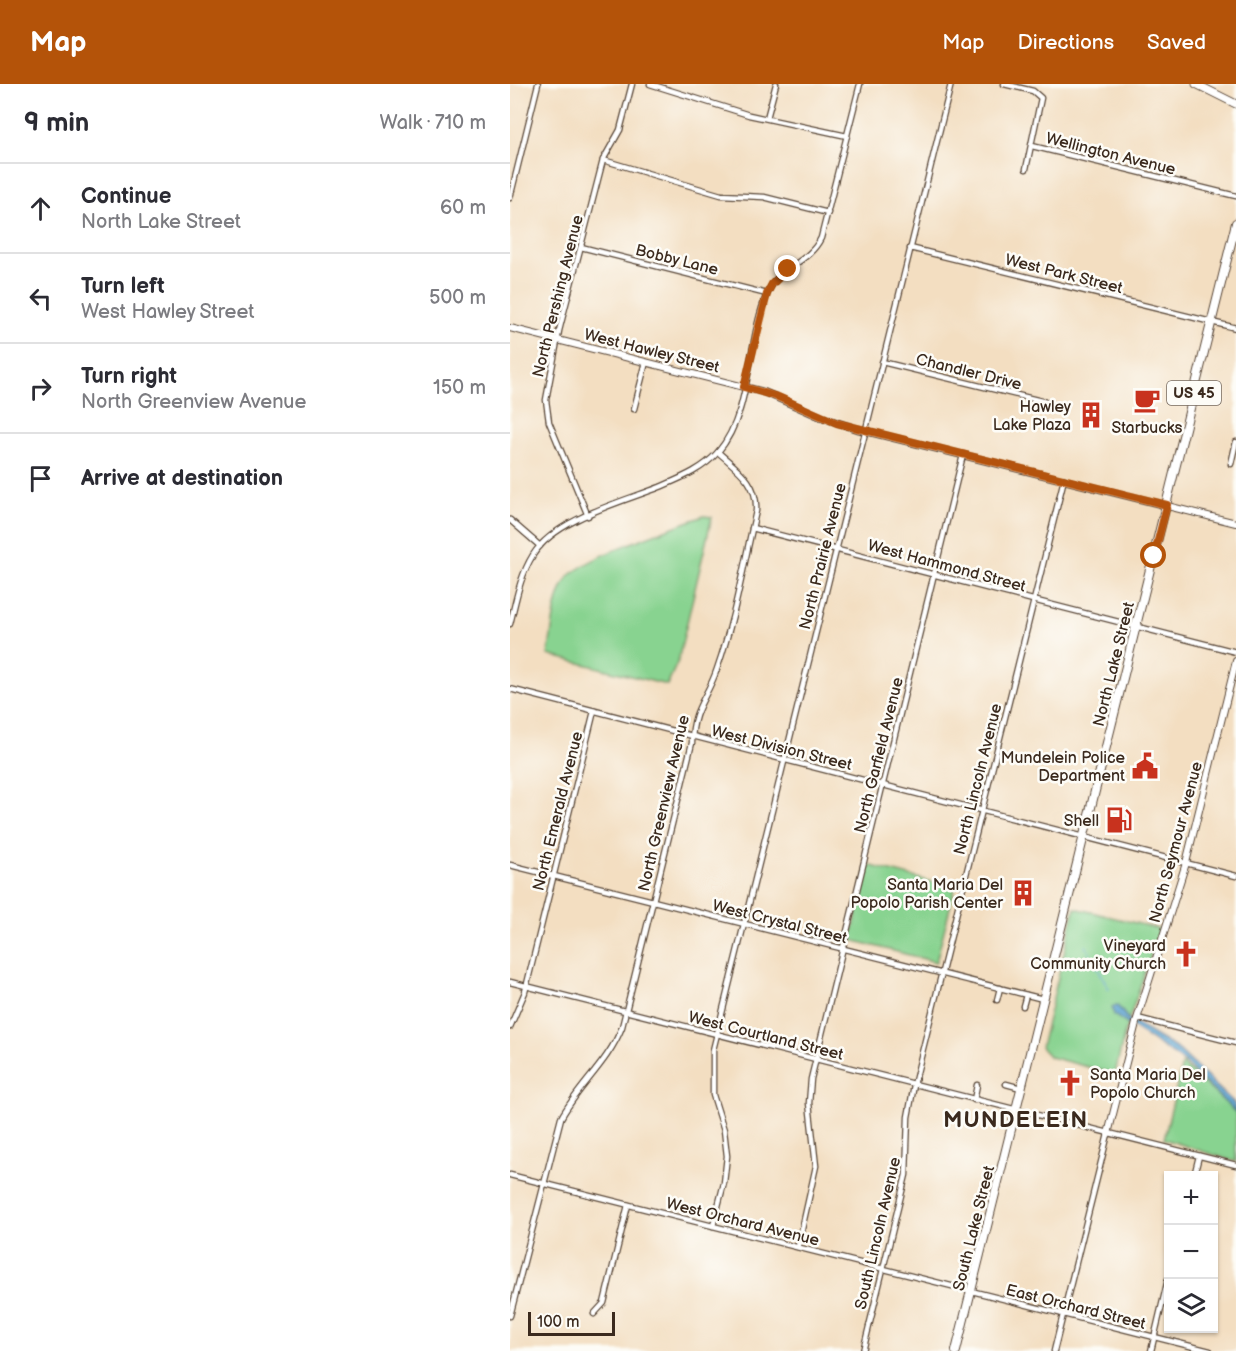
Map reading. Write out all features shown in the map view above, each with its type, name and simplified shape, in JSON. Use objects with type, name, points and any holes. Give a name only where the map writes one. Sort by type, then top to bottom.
[{"type":"main road","points":[[1196,84],[1236,104]]},
{"type":"main road","name":"North Lake Street","points":[[1016,1111],[1236,223]]},
{"type":"main road","name":"South Lake Street","points":[[956,1351],[1016,1111]]},
{"type":"street","points":[[510,198],[538,84]]},
{"type":"street","name":"North Pershing Avenue","points":[[588,516],[549,422],[546,400],[603,160],[620,130],[632,84]]},
{"type":"street","points":[[650,84],[767,118],[847,136]]},
{"type":"street","points":[[767,118],[776,84]]},
{"type":"street","points":[[510,624],[524,573],[540,546],[564,526],[684,477],[708,462],[717,452],[734,425],[767,294],[778,276],[814,250],[821,238],[860,84]]},
{"type":"street","name":"North Prairie Avenue","points":[[713,1226],[724,1183],[727,1156],[724,1130],[711,1084],[711,1061],[716,1035],[951,84]]},
{"type":"street","name":"Wellington Avenue","points":[[1004,84],[1033,91],[1041,98],[1032,146],[1236,196]]},
{"type":"street","points":[[1026,169],[1032,146]]},
{"type":"street","points":[[603,160],[721,195],[764,197],[828,213]]},
{"type":"street","name":"Bobby Lane","points":[[581,247],[767,294]]},
{"type":"street","name":"West Park Street","points":[[910,248],[1236,328]]},
{"type":"street","name":"West Hawley Street","points":[[510,328],[744,387],[778,397],[837,423],[865,431],[1236,523]]},
{"type":"street","points":[[634,409],[646,362]]},
{"type":"street","name":"Chandler Drive","points":[[882,362],[1050,403]]},
{"type":"street","points":[[1231,464],[1236,442]]},
{"type":"street","name":"North Greenview Avenue","points":[[510,1316],[561,1118],[577,1092],[610,1053],[626,1012],[697,711],[714,677],[722,654],[757,498],[748,479],[717,452]]},
{"type":"street","name":"North Garfield Avenue","points":[[798,1247],[816,1166],[809,1103],[815,1060],[963,455]]},
{"type":"street","name":"North Lincoln Avenue","points":[[914,1085],[1064,480]]},
{"type":"street","points":[[510,520],[540,546]]},
{"type":"street","name":"West Hammond Street","points":[[752,528],[1236,652]]},
{"type":"street","name":"North Seymour Avenue","points":[[1108,1134],[1137,1019],[1186,863],[1236,661]]},
{"type":"street","name":"West Division Street","points":[[510,689],[1236,876]]},
{"type":"street","name":"North Emerald Avenue","points":[[510,1027],[519,1010],[526,987],[594,711]]},
{"type":"street","name":"West Crystal Street","points":[[510,865],[1043,999]]},
{"type":"street","name":"West Courtland Street","points":[[510,982],[1236,1165]]},
{"type":"street","points":[[997,1000],[1000,988]]},
{"type":"street","points":[[1023,1006],[1026,995]]},
{"type":"street","points":[[1137,1019],[1236,1043]]},
{"type":"street","points":[[1006,1084],[1022,1088]]},
{"type":"street","name":"South Lincoln Avenue","points":[[863,1351],[906,1174],[908,1117],[914,1085]]},
{"type":"street","points":[[974,1100],[977,1085]]},
{"type":"street","points":[[1054,1351],[1108,1134]]},
{"type":"street","points":[[1195,1171],[1199,1156]]},
{"type":"street","name":"West Orchard Avenue","points":[[510,1174],[970,1292]]},
{"type":"street","points":[[594,1314],[604,1303],[628,1205]]},
{"type":"street","name":"East Orchard Street","points":[[970,1292],[1210,1351]]},
{"type":"street","points":[[1151,1351],[1164,1296]]},
{"type":"green space","points":[[704,516],[712,517],[678,661],[667,685],[548,655],[559,596],[567,579],[590,562],[609,552]]},
{"type":"green space","points":[[868,865],[955,888],[936,962],[851,940]]},
{"type":"green space","points":[[1075,908],[1160,929],[1125,1031],[1115,1074],[1050,1057],[1041,1047]]},
{"type":"green space","points":[[1182,1064],[1236,1112],[1236,1162],[1164,1139]]},
{"type":"water","points":[[1117,1005],[1128,1019],[1179,1050],[1234,1103],[1236,1113],[1183,1061],[1114,1015],[1112,1007]]},
{"type":"waterway","points":[[1086,946],[1109,989]]},
{"type":"place","name":"Starbucks","points":[[1147,400]]},
{"type":"place","name":"Hawley Lake Plaza","points":[[1091,415]]},
{"type":"place","name":"Mundelein Police Department","points":[[1145,766]]},
{"type":"place","name":"Shell","points":[[1119,820]]},
{"type":"place","name":"Santa Maria Del Popolo Parish Center","points":[[1023,893]]},
{"type":"place","name":"Vineyard Community Church","points":[[1186,954]]},
{"type":"place","name":"Santa Maria Del Popolo Church","points":[[1070,1083]]},
{"type":"district","name":"MUNDELEIN","points":[[1016,1119]]},
{"type":"route","points":[[788,269],[778,276],[767,294],[744,387],[787,400],[821,417],[857,429],[1167,505],[1154,556]]}]
